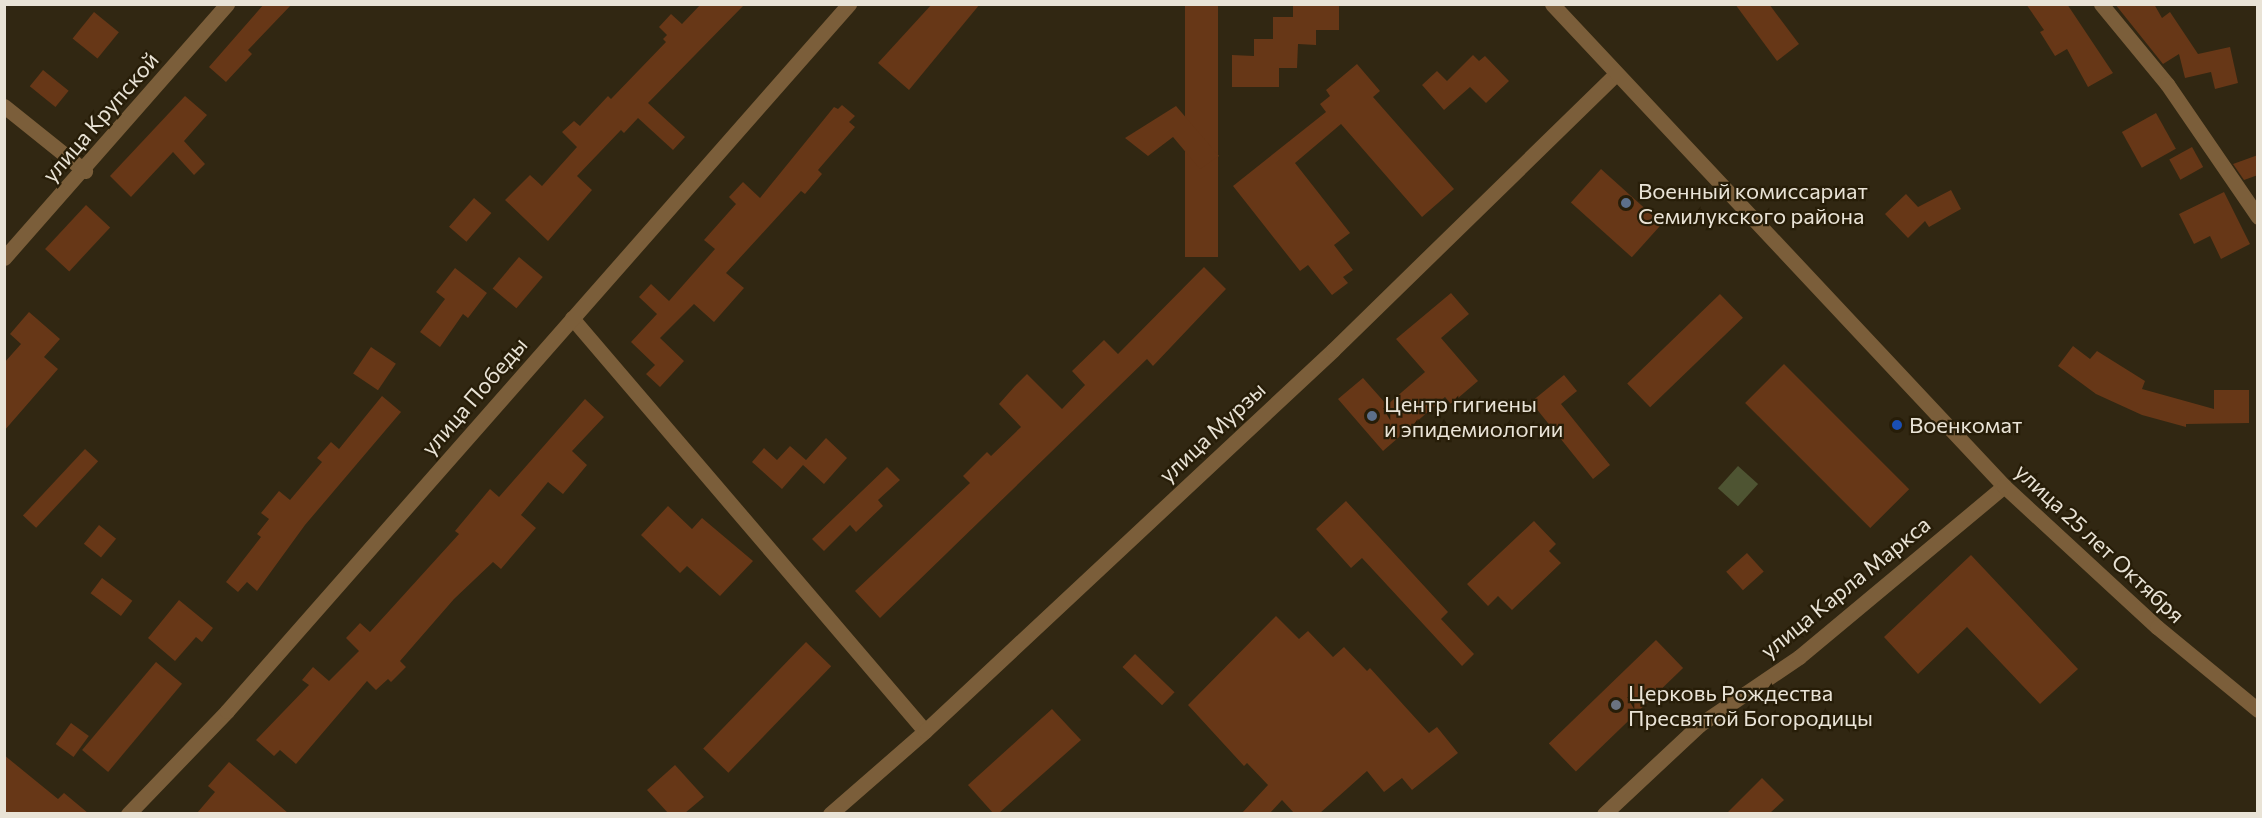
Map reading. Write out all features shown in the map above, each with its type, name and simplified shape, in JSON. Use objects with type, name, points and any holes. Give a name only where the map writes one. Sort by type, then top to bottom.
[{"type":"street","name":"улица Крупской","points":[[4,258],[85,171],[227,4]]},
{"type":"street","name":"улица Победы","points":[[128,813],[235,702],[849,4]]},
{"type":"street","name":"улица 25 лет Октября","points":[[1552,4],[2004,486],[2157,627],[2258,710]]},
{"type":"street","points":[[2102,4],[2167,84],[2258,217]]},
{"type":"street","name":"улица Мурзы","points":[[830,813],[925,731],[1333,350],[1616,74]]},
{"type":"street","points":[[4,106],[85,171]]},
{"type":"street","points":[[572,318],[925,731]]},
{"type":"street","name":"улица Карла Маркса","points":[[1604,813],[1700,725],[1798,657],[2004,486]]},
{"type":"green space","points":[[1738,466],[1758,484],[1738,506],[1718,488]]},
{"type":"building","points":[[264,4],[292,4],[248,50],[252,54],[226,82],[209,67]]},
{"type":"building","points":[[701,4],[745,4],[648,103],[685,137],[673,150],[638,118],[624,133],[621,130],[577,176],[592,190],[548,241],[505,200],[530,175],[542,186],[577,147],[562,132],[574,121],[580,126],[608,96],[611,99],[666,42],[663,39],[667,35],[659,27],[671,14],[682,24]]},
{"type":"building","points":[[932,4],[980,4],[909,90],[878,63]]},
{"type":"building","points":[[1185,4],[1218,4],[1218,257],[1185,257]]},
{"type":"building","points":[[1293,4],[1339,4],[1339,30],[1316,30],[1316,45],[1298,44],[1297,68],[1279,68],[1279,87],[1232,87],[1232,55],[1254,56],[1254,39],[1273,39],[1273,17],[1293,17]]},
{"type":"building","points":[[1735,4],[1769,4],[1799,44],[1777,61]]},
{"type":"building","points":[[2026,4],[2067,4],[2113,73],[2088,87],[2067,49],[2055,56],[2040,32],[2044,30]]},
{"type":"building","points":[[2115,4],[2154,4],[2162,18],[2170,12],[2198,54],[2230,47],[2238,83],[2215,89],[2211,72],[2185,78],[2179,54],[2163,64]]},
{"type":"building","points":[[94,12],[119,32],[97,59],[73,38]]},
{"type":"building","points":[[1473,55],[1479,61],[1485,56],[1509,81],[1486,103],[1470,87],[1444,110],[1422,85],[1437,71],[1447,81]]},
{"type":"building","points":[[1357,64],[1380,91],[1373,97],[1454,189],[1422,217],[1341,124],[1295,163],[1350,233],[1334,245],[1353,270],[1343,277],[1348,283],[1332,295],[1308,265],[1300,271],[1233,186],[1326,112],[1320,104],[1330,96],[1326,90]]},
{"type":"building","points":[[43,70],[69,91],[55,107],[30,86]]},
{"type":"building","points":[[185,96],[207,115],[184,141],[205,164],[194,175],[173,152],[131,197],[110,176]]},
{"type":"building","points":[[842,105],[855,116],[849,122],[855,127],[818,170],[822,174],[805,194],[801,191],[726,273],[744,288],[714,322],[694,304],[660,338],[684,361],[660,387],[646,374],[655,365],[631,342],[657,314],[639,297],[651,284],[669,301],[715,249],[704,240],[736,204],[729,197],[743,182],[760,198],[834,107],[838,109]]},
{"type":"building","points":[[1176,106],[1219,156],[1200,169],[1173,137],[1148,156],[1125,138]]},
{"type":"building","points":[[2156,113],[2176,149],[2142,168],[2122,132]]},
{"type":"building","points":[[2192,147],[2203,167],[2180,180],[2169,160]]},
{"type":"building","points":[[2258,155],[2258,175],[2244,180],[2233,164]]},
{"type":"building","points":[[1601,169],[1662,224],[1632,257],[1571,202]]},
{"type":"building","points":[[1951,190],[1961,209],[1929,227],[1925,221],[1908,238],[1885,214],[1906,194],[1918,207]]},
{"type":"building","points":[[2224,192],[2250,244],[2221,259],[2210,236],[2194,244],[2179,214]]},
{"type":"building","points":[[474,198],[491,213],[466,242],[449,227]]},
{"type":"building","points":[[86,205],[110,228],[69,271],[45,249]]},
{"type":"building","points":[[519,257],[543,277],[516,308],[493,288]]},
{"type":"building","points":[[1204,267],[1226,289],[1153,366],[1147,359],[880,618],[855,591],[970,483],[963,476],[987,452],[991,456],[1021,427],[999,404],[1015,386],[1027,374],[1062,409],[1085,385],[1072,371],[1104,340],[1118,354]]},
{"type":"building","points":[[455,268],[487,293],[468,318],[463,314],[440,347],[420,332],[445,299],[436,292]]},
{"type":"building","points":[[1451,293],[1469,314],[1441,338],[1478,381],[1451,404],[1445,397],[1383,451],[1338,399],[1363,378],[1387,405],[1425,372],[1396,339]]},
{"type":"building","points":[[1720,294],[1743,318],[1650,407],[1627,384]]},
{"type":"building","points":[[29,312],[60,339],[44,357],[58,369],[4,431],[4,363],[21,344],[10,334]]},
{"type":"building","points":[[2073,346],[2090,359],[2097,351],[2145,381],[2142,389],[2214,409],[2214,390],[2249,390],[2249,423],[2186,424],[2186,427],[2142,415],[2096,394],[2058,366]]},
{"type":"building","points":[[371,347],[396,364],[378,390],[353,374]]},
{"type":"building","points":[[1784,364],[1909,489],[1870,528],[1745,403]]},
{"type":"building","points":[[1564,375],[1577,391],[1561,404],[1610,465],[1593,479],[1531,402]]},
{"type":"building","points":[[382,396],[401,412],[305,525],[257,591],[247,582],[238,592],[226,582],[261,537],[257,534],[269,519],[261,513],[279,491],[290,500],[322,462],[317,458],[331,442],[339,449]]},
{"type":"building","points":[[585,399],[604,417],[572,451],[587,465],[563,494],[548,482],[521,515],[536,528],[501,569],[493,562],[454,599],[400,661],[406,667],[391,682],[388,679],[376,690],[367,681],[296,764],[280,750],[274,756],[256,740],[309,685],[302,680],[313,667],[329,681],[359,651],[346,638],[360,623],[370,632],[459,534],[455,531],[490,489],[499,497]]},
{"type":"building","points":[[826,438],[847,458],[824,484],[803,465],[782,489],[752,462],[764,448],[777,460],[790,446],[806,460]]},
{"type":"building","points":[[85,449],[98,461],[36,528],[23,516]]},
{"type":"building","points":[[887,467],[900,480],[878,500],[883,506],[856,532],[850,525],[824,551],[812,539]]},
{"type":"building","points":[[1346,501],[1448,612],[1441,619],[1474,654],[1462,666],[1362,558],[1351,568],[1316,529]]},
{"type":"building","points":[[668,506],[692,529],[702,518],[753,561],[720,596],[687,566],[680,573],[641,535]]},
{"type":"building","points":[[1534,521],[1556,544],[1549,551],[1561,563],[1512,610],[1498,596],[1488,606],[1467,584]]},
{"type":"building","points":[[99,525],[116,539],[101,557],[84,544]]},
{"type":"building","points":[[1747,553],[1764,572],[1743,590],[1726,572]]},
{"type":"building","points":[[1971,555],[2078,669],[2040,704],[1967,627],[1918,674],[1884,637]]},
{"type":"building","points":[[102,578],[132,601],[121,616],[91,593]]},
{"type":"building","points":[[179,600],[213,628],[202,642],[196,637],[175,661],[148,638]]},
{"type":"building","points":[[1276,616],[1299,639],[1308,631],[1333,657],[1344,647],[1367,671],[1370,668],[1429,733],[1437,727],[1458,753],[1412,790],[1402,778],[1384,792],[1367,771],[1320,813],[1294,813],[1282,800],[1270,813],[1242,813],[1268,785],[1247,763],[1244,766],[1188,705]]},
{"type":"building","name":"Церковь Рождества Пресвятой Богородицы","points":[[1656,640],[1683,668],[1576,772],[1549,744]]},
{"type":"building","points":[[806,642],[831,666],[728,773],[703,748]]},
{"type":"building","points":[[1135,654],[1175,692],[1162,705],[1122,667]]},
{"type":"building","points":[[156,662],[182,684],[108,772],[82,750]]},
{"type":"building","points":[[1052,709],[1081,740],[999,813],[993,813],[968,785]]},
{"type":"building","points":[[71,723],[89,736],[74,757],[56,744]]},
{"type":"building","points":[[4,755],[58,799],[64,793],[88,813],[4,813]]},
{"type":"building","points":[[229,762],[288,813],[197,813],[215,792],[208,786]]},
{"type":"building","points":[[675,765],[704,797],[685,813],[668,813],[647,790]]},
{"type":"building","points":[[1762,778],[1784,800],[1770,813],[1727,813]]},
{"type":"place","name":"Военный комиссариат Семилукского района","points":[[1626,203]]},
{"type":"place","name":"Центр гигиены и эпидемиологии","points":[[1372,416]]},
{"type":"place","name":"Военкомат","points":[[1897,425]]},
{"type":"place","name":"Церковь Рождества Пресвятой Богородицы","points":[[1616,705]]}]
